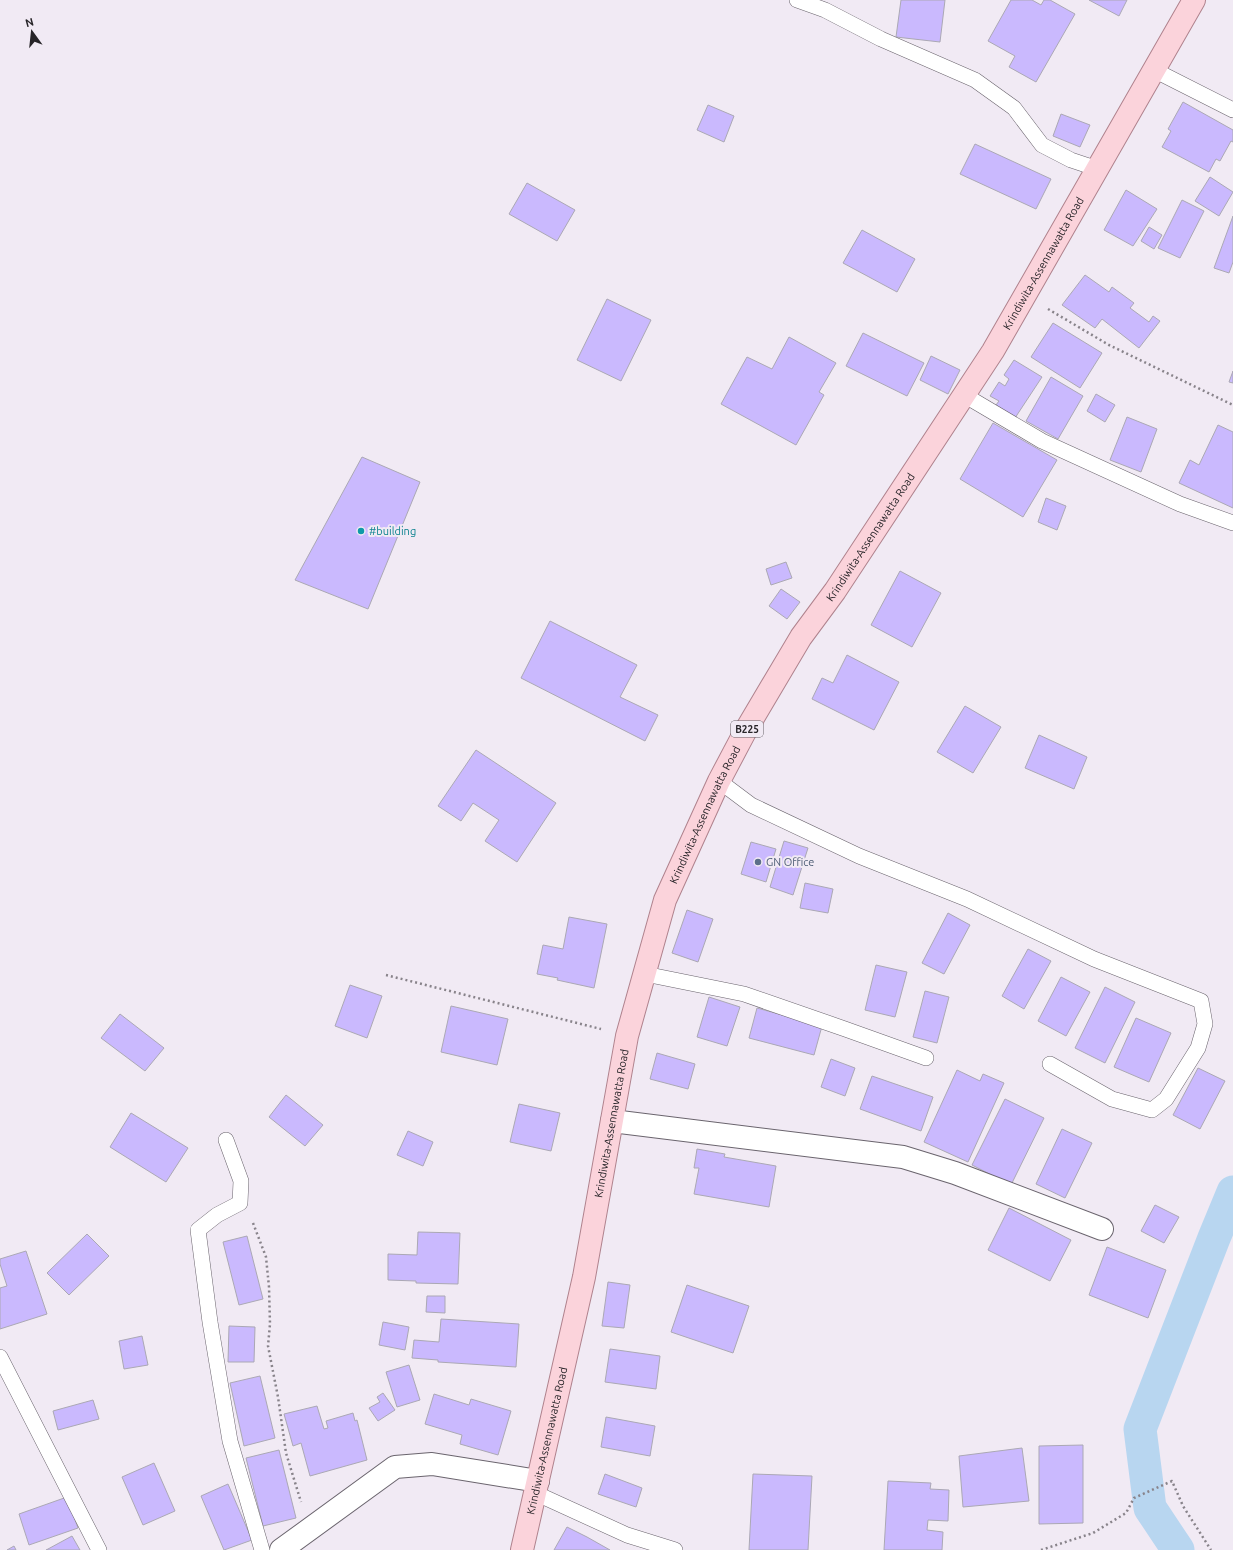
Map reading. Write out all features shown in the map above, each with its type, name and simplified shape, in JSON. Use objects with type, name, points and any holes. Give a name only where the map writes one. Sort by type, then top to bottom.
[{"type":"main road","name":"Krindiwita-Assennawatta Road","points":[[522,1550],[584,1277],[627,1036],[665,900],[719,781],[747,728],[801,637],[835,591],[993,351],[1194,0]]},
{"type":"street","points":[[612,1121],[903,1157],[955,1173],[1102,1229]]},
{"type":"street","points":[[281,1550],[395,1467],[432,1464],[536,1487]]},
{"type":"lane","points":[[797,0],[825,10],[881,39],[975,80],[1014,108],[1042,145],[1071,160],[1098,169]]},
{"type":"lane","points":[[1154,70],[1233,110]]},
{"type":"lane","points":[[964,395],[1042,441],[1180,504],[1233,523]]},
{"type":"lane","points":[[719,781],[751,805],[859,856],[967,899],[1094,959],[1201,1001],[1205,1024],[1198,1048],[1166,1099],[1152,1110],[1112,1099],[1050,1064]]},
{"type":"lane","points":[[645,974],[744,994],[926,1058]]},
{"type":"lane","points":[[226,1140],[241,1181],[240,1203],[217,1215],[198,1230],[210,1322],[230,1441],[262,1550]]},
{"type":"lane","points":[[0,1357],[99,1550]]},
{"type":"lane","points":[[536,1487],[628,1535],[675,1550]]},
{"type":"path","points":[[1025,296],[1109,345],[1233,405]]},
{"type":"path","points":[[386,975],[627,1036]]},
{"type":"path","points":[[240,1203],[253,1222],[266,1257],[269,1287],[270,1324],[268,1346],[278,1397],[286,1453],[309,1530]]},
{"type":"path","points":[[1040,1550],[1093,1533],[1126,1513],[1134,1498],[1172,1481],[1183,1506],[1211,1550]]},
{"type":"building","points":[[901,0],[945,0],[940,42],[896,37]]},
{"type":"building","points":[[1011,0],[1032,0],[1041,5],[1044,0],[1050,0],[1075,14],[1036,82],[1009,67],[1015,56],[988,41]]},
{"type":"building","points":[[1089,0],[1127,0],[1119,16]]},
{"type":"building","points":[[1183,102],[1233,130],[1233,142],[1231,141],[1220,161],[1216,159],[1209,172],[1162,147],[1171,131],[1168,129]]},
{"type":"building","points":[[708,105],[734,116],[724,142],[697,130]]},
{"type":"building","points":[[1061,114],[1090,125],[1080,147],[1053,136]]},
{"type":"building","points":[[975,144],[1051,179],[1036,209],[960,174]]},
{"type":"building","points":[[1210,177],[1233,192],[1219,216],[1195,201]]},
{"type":"building","points":[[527,183],[575,210],[557,241],[509,214]]},
{"type":"building","points":[[1126,190],[1157,209],[1133,246],[1104,230]]},
{"type":"building","points":[[1182,200],[1204,211],[1180,258],[1158,248]]},
{"type":"building","points":[[1233,216],[1233,262],[1229,273],[1214,268]]},
{"type":"building","points":[[1149,227],[1162,235],[1154,249],[1141,241]]},
{"type":"building","points":[[862,230],[915,259],[897,292],[843,263]]},
{"type":"building","points":[[1085,275],[1109,292],[1112,287],[1134,303],[1130,308],[1149,322],[1153,316],[1160,321],[1139,348],[1102,319],[1095,328],[1062,305]]},
{"type":"building","points":[[607,299],[651,320],[621,381],[577,360]]},
{"type":"building","points":[[1053,323],[1102,353],[1080,388],[1031,357]]},
{"type":"building","points":[[863,333],[924,363],[907,396],[846,366]]},
{"type":"building","points":[[789,337],[836,363],[819,392],[824,395],[796,445],[721,404],[747,357],[772,369]]},
{"type":"building","points":[[931,356],[960,370],[948,394],[920,380]]},
{"type":"building","points":[[1014,360],[1042,377],[1015,418],[996,405],[999,401],[990,396],[999,382],[1005,386],[1009,379],[1004,375]]},
{"type":"building","points":[[1233,371],[1233,383],[1229,382]]},
{"type":"building","points":[[1051,377],[1083,396],[1058,439],[1026,421]]},
{"type":"building","points":[[1096,394],[1115,405],[1105,422],[1087,411]]},
{"type":"building","points":[[1127,417],[1157,429],[1141,472],[1110,460]]},
{"type":"building","points":[[993,423],[1057,460],[1023,517],[960,479]]},
{"type":"building","points":[[1218,425],[1233,432],[1233,508],[1179,483],[1190,460],[1199,465]]},
{"type":"building","name":"#building","points":[[362,457],[420,482],[368,609],[295,580]]},
{"type":"building","points":[[1046,498],[1066,506],[1057,530],[1038,522]]},
{"type":"building","points":[[786,562],[792,578],[771,585],[766,569]]},
{"type":"building","points":[[900,571],[941,593],[912,647],[871,625]]},
{"type":"building","points":[[781,589],[800,602],[787,619],[769,606]]},
{"type":"building","points":[[550,621],[637,665],[620,697],[658,715],[645,741],[521,678]]},
{"type":"building","points":[[847,655],[899,682],[874,730],[812,699],[822,678],[833,683]]},
{"type":"building","points":[[965,706],[1001,727],[973,773],[937,752]]},
{"type":"building","points":[[1039,735],[1087,757],[1074,789],[1025,768]]},
{"type":"building","points":[[476,750],[556,803],[517,862],[485,841],[499,820],[473,803],[461,821],[438,806]]},
{"type":"building","points":[[784,841],[808,848],[793,895],[770,887]]},
{"type":"building","name":"GN Office","points":[[751,842],[776,849],[766,882],[741,874]]},
{"type":"building","points":[[805,883],[833,889],[828,913],[800,908]]},
{"type":"building","points":[[687,910],[713,919],[698,962],[672,953]]},
{"type":"building","points":[[948,913],[970,925],[944,974],[922,963]]},
{"type":"building","points":[[569,917],[607,924],[594,988],[537,974],[543,945],[563,949]]},
{"type":"building","points":[[1028,949],[1051,961],[1024,1009],[1002,996]]},
{"type":"building","points":[[876,965],[907,972],[895,1017],[865,1010]]},
{"type":"building","points":[[1061,977],[1090,992],[1066,1036],[1038,1021]]},
{"type":"building","points":[[350,985],[382,996],[367,1038],[335,1026]]},
{"type":"building","points":[[1105,987],[1135,1002],[1105,1063],[1075,1048]]},
{"type":"building","points":[[925,991],[949,997],[937,1043],[913,1037]]},
{"type":"building","points":[[709,997],[740,1007],[727,1046],[697,1037]]},
{"type":"building","points":[[451,1006],[508,1019],[497,1065],[441,1052]]},
{"type":"building","points":[[757,1008],[822,1026],[814,1055],[749,1038]]},
{"type":"building","points":[[120,1014],[164,1048],[145,1071],[101,1038]]},
{"type":"building","points":[[1136,1018],[1171,1033],[1149,1082],[1114,1067]]},
{"type":"building","points":[[657,1053],[695,1064],[688,1089],[650,1079]]},
{"type":"building","points":[[831,1059],[855,1068],[845,1096],[821,1087]]},
{"type":"building","points":[[1198,1068],[1225,1081],[1200,1129],[1173,1115]]},
{"type":"building","points":[[957,1070],[980,1081],[983,1074],[1004,1083],[968,1162],[924,1142]]},
{"type":"building","points":[[872,1076],[933,1097],[921,1131],[860,1109]]},
{"type":"building","points":[[286,1095],[323,1125],[305,1146],[269,1117]]},
{"type":"building","points":[[1005,1099],[1044,1118],[1011,1185],[972,1165]]},
{"type":"building","points":[[519,1104],[560,1113],[551,1151],[510,1142]]},
{"type":"building","points":[[131,1113],[188,1148],[166,1182],[110,1147]]},
{"type":"building","points":[[1062,1129],[1092,1143],[1065,1198],[1036,1184]]},
{"type":"building","points":[[408,1131],[433,1142],[423,1166],[397,1155]]},
{"type":"building","points":[[697,1149],[725,1154],[724,1157],[776,1166],[769,1207],[694,1194],[699,1168],[694,1168]]},
{"type":"building","points":[[1155,1205],[1179,1217],[1164,1243],[1141,1231]]},
{"type":"building","points":[[1009,1208],[1071,1240],[1050,1281],[988,1250]]},
{"type":"building","points":[[418,1232],[460,1233],[458,1284],[416,1283],[416,1281],[388,1280],[388,1254],[417,1255]]},
{"type":"building","points":[[87,1234],[109,1256],[69,1295],[47,1273]]},
{"type":"building","points":[[247,1236],[263,1299],[239,1305],[223,1242]]},
{"type":"building","points":[[1107,1247],[1166,1270],[1148,1318],[1089,1295]]},
{"type":"building","points":[[26,1251],[47,1314],[0,1329],[0,1288],[7,1286],[0,1264],[0,1259]]},
{"type":"building","points":[[608,1282],[630,1285],[624,1328],[602,1326]]},
{"type":"building","points":[[687,1285],[749,1306],[733,1353],[671,1332]]},
{"type":"building","points":[[427,1296],[445,1296],[445,1313],[426,1312]]},
{"type":"building","points":[[441,1319],[519,1324],[516,1367],[438,1362],[438,1360],[412,1358],[414,1340],[439,1342]]},
{"type":"building","points":[[383,1322],[409,1327],[405,1350],[379,1345]]},
{"type":"building","points":[[229,1326],[255,1327],[254,1362],[228,1362]]},
{"type":"building","points":[[142,1336],[148,1365],[124,1369],[119,1341]]},
{"type":"building","points":[[610,1349],[660,1356],[656,1389],[605,1382]]},
{"type":"building","points":[[409,1365],[420,1400],[397,1407],[386,1372]]},
{"type":"building","points":[[260,1376],[275,1438],[244,1446],[230,1383]]},
{"type":"building","points":[[383,1393],[395,1410],[378,1421],[369,1408],[380,1402],[377,1397]]},
{"type":"building","points":[[434,1394],[469,1405],[471,1399],[511,1411],[498,1455],[460,1444],[462,1435],[425,1424]]},
{"type":"building","points":[[93,1400],[99,1419],[58,1430],[53,1411]]},
{"type":"building","points":[[317,1406],[324,1429],[328,1428],[326,1421],[353,1413],[355,1421],[357,1420],[367,1460],[310,1476],[301,1443],[293,1446],[284,1414]]},
{"type":"building","points":[[606,1417],[655,1426],[650,1456],[601,1447]]},
{"type":"building","points":[[1083,1445],[1083,1523],[1039,1524],[1039,1446]]},
{"type":"building","points":[[1022,1448],[1029,1501],[963,1507],[959,1456]]},
{"type":"building","points":[[279,1450],[296,1518],[263,1526],[246,1458]]},
{"type":"building","points":[[154,1463],[175,1511],[143,1525],[122,1477]]},
{"type":"building","points":[[605,1474],[642,1488],[636,1507],[598,1494]]},
{"type":"building","points":[[753,1474],[812,1476],[808,1550],[749,1550]]},
{"type":"building","points":[[888,1481],[931,1483],[930,1489],[949,1490],[948,1521],[928,1520],[927,1530],[943,1532],[942,1550],[884,1550]]},
{"type":"building","points":[[228,1484],[252,1540],[224,1550],[201,1496]]},
{"type":"building","points":[[67,1497],[78,1528],[29,1545],[19,1514]]},
{"type":"building","points":[[567,1527],[587,1537],[610,1550],[554,1550]]},
{"type":"building","points":[[72,1536],[80,1550],[46,1550],[48,1549]]},
{"type":"building","points":[[14,1546],[16,1550],[7,1550]]},
{"type":"waterway","points":[[1178,1550],[1150,1508],[1140,1429],[1233,1192]]},
{"type":"place","name":"#building","points":[[361,531]]},
{"type":"place","name":"GN Office","points":[[758,862]]}]
